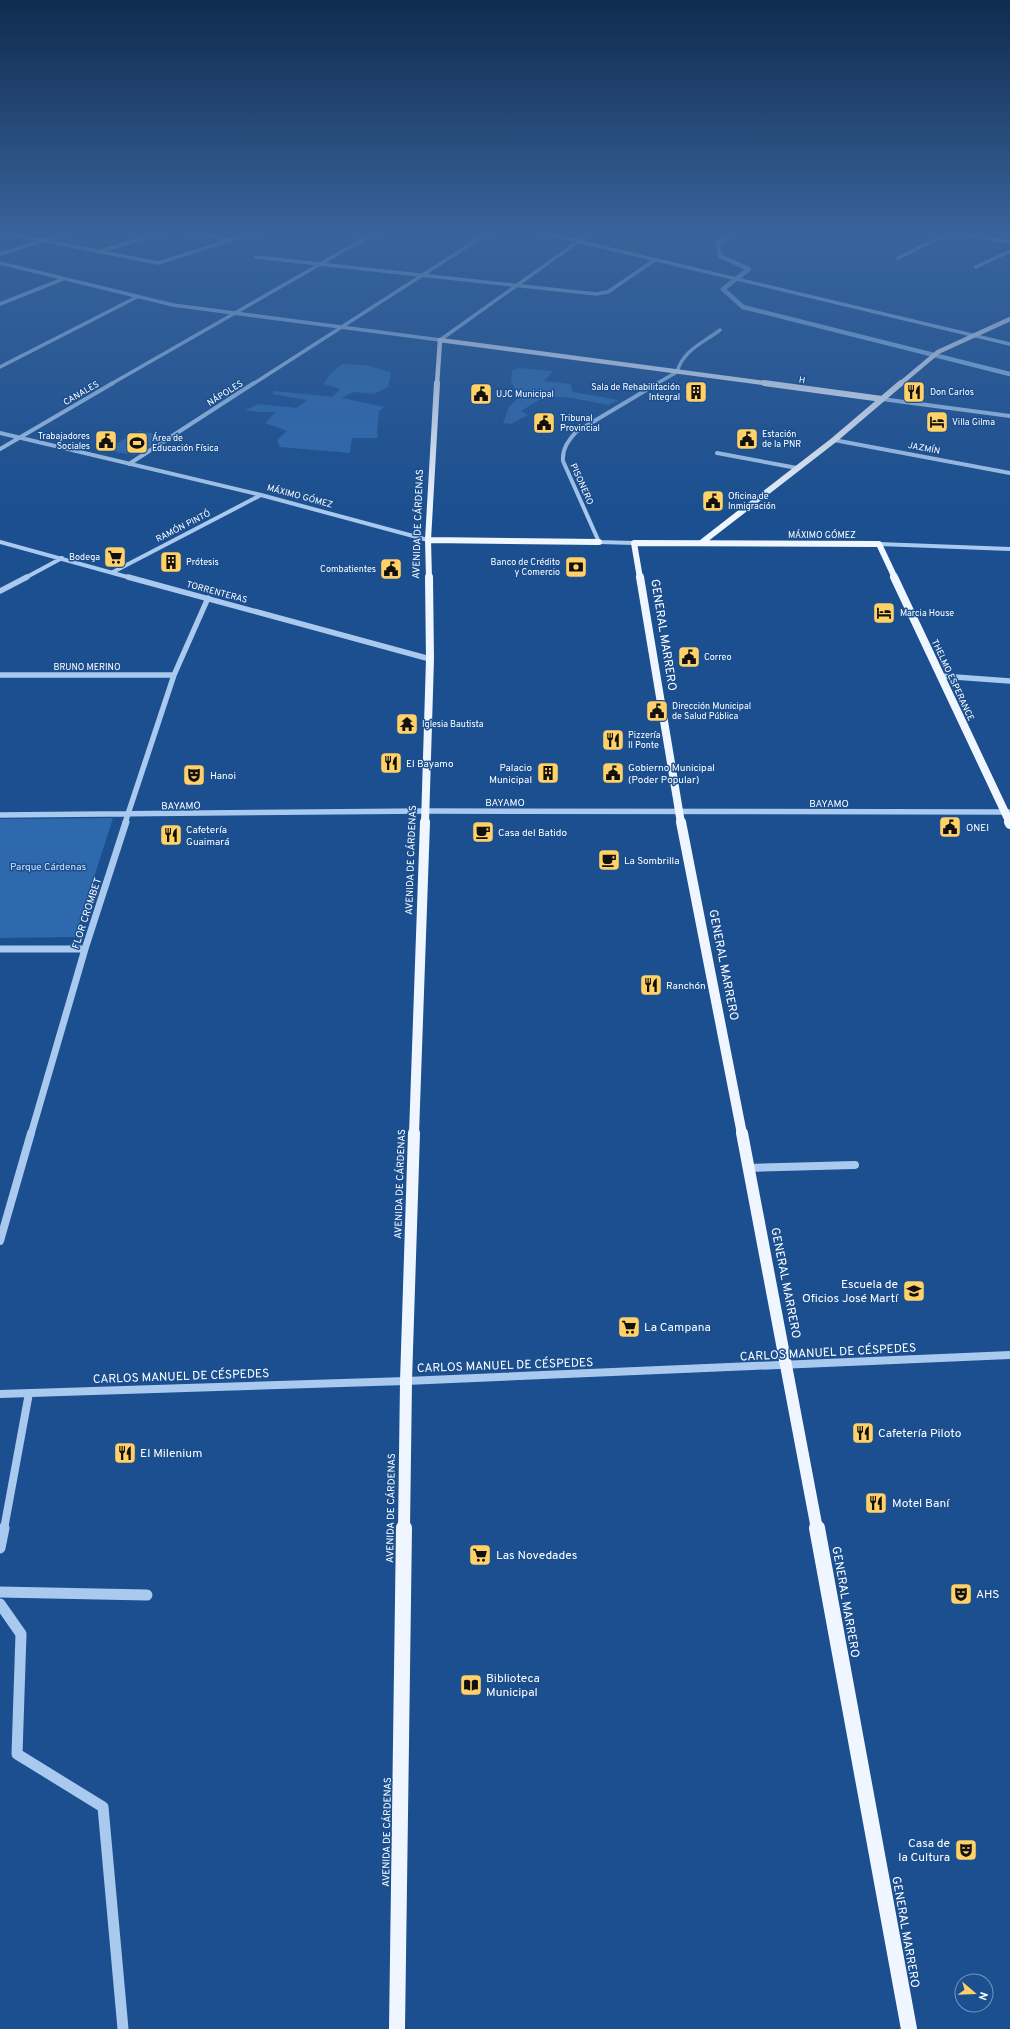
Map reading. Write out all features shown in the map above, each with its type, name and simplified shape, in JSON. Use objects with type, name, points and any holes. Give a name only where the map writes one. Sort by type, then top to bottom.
[{"type":"main road","points":[[701,543],[834,440],[938,352],[995,326]]},
{"type":"main road","name":"H","points":[[440,340],[882,399]]},
{"type":"main road","name":"AVENIDA DE CÁRDENAS","points":[[398,2029],[406,1381],[430,659],[428,540],[440,340]]},
{"type":"main road","name":"MÁXIMO GÓMEZ","points":[[428,540],[599,542]]},
{"type":"main road","name":"MÁXIMO GÓMEZ","points":[[634,543],[879,544]]},
{"type":"main road","name":"GENERAL MARRERO","points":[[634,543],[679,811],[787,1366],[909,2029]]},
{"type":"main road","name":"THELMO ESPERANCE","points":[[879,544],[1007,812],[1010,824]]},
{"type":"street","points":[[0,367],[81,326]]},
{"type":"street","name":"CANALES","points":[[0,449],[211,326]]},
{"type":"street","name":"H","points":[[326,326],[440,340]]},
{"type":"street","name":"NÁPOLES","points":[[129,464],[347,326]]},
{"type":"street","points":[[440,340],[460,326]]},
{"type":"street","points":[[935,326],[1010,344]]},
{"type":"street","points":[[677,372],[678,366],[685,352],[711,338],[720,330]]},
{"type":"street","name":"PISONERO","points":[[599,542],[563,461],[562,453],[565,444],[576,432],[677,372]]},
{"type":"street","name":"H","points":[[882,399],[1010,416]]},
{"type":"street","name":"MÁXIMO GÓMEZ","points":[[0,433],[261,495],[428,540]]},
{"type":"street","name":"JAZMÍN","points":[[834,440],[1010,473]]},
{"type":"street","points":[[717,453],[797,468]]},
{"type":"street","name":"RAMÓN PINTÓ","points":[[113,572],[261,495]]},
{"type":"street","name":"TORRENTERAS","points":[[0,542],[430,659]]},
{"type":"street","points":[[599,542],[634,543]]},
{"type":"street","name":"MÁXIMO GÓMEZ","points":[[879,544],[991,547],[1010,549]]},
{"type":"street","points":[[0,591],[62,558]]},
{"type":"street","name":"FLOR CROMBET","points":[[0,1241],[85,949],[128,815],[174,675],[208,598]]},
{"type":"street","name":"BRUNO MERINO","points":[[0,675],[174,675]]},
{"type":"street","points":[[941,676],[1010,681]]},
{"type":"street","name":"BAYAMO","points":[[0,815],[128,815],[425,811],[1007,812]]},
{"type":"street","points":[[0,949],[85,949]]},
{"type":"street","points":[[748,1168],[855,1165]]},
{"type":"street","name":"CARLOS MANUEL DE CÉSPEDES","points":[[0,1394],[406,1381],[787,1366],[1010,1355]]},
{"type":"street","points":[[0,1548],[29,1393]]},
{"type":"street","points":[[0,1592],[147,1595]]},
{"type":"street","points":[[0,1604],[21,1634],[17,1754],[103,1807],[123,2029]]},
{"type":"green space","points":[[342,364],[365,365],[391,372],[388,387],[374,394],[353,392],[341,398],[385,407],[379,411],[378,438],[352,438],[350,453],[280,447],[277,440],[287,431],[265,423],[276,412],[257,412],[245,410],[258,404],[297,408],[307,400],[272,394],[275,391],[332,397],[340,389],[324,384],[330,374]]},
{"type":"green space","points":[[519,368],[553,371],[544,381],[570,384],[573,392],[619,400],[608,405],[572,398],[546,396],[521,411],[528,415],[511,424],[503,423],[509,407],[519,397],[511,382],[512,370]]},
{"type":"green space","name":"Área de Educación Física","points":[[138,431],[168,436],[135,455],[105,450]]},
{"type":"green space","name":"Parque Cárdenas","points":[[113,818],[75,937],[0,938],[0,819]]},
{"type":"waterway","points":[[817,326],[1010,374]]},
{"type":"place","name":"Sala de Rehabilitación Integral","points":[[696,392]]},
{"type":"place","name":"Don Carlos","points":[[914,392]]},
{"type":"place","name":"UJC Municipal","points":[[481,394]]},
{"type":"place","name":"Villa Gilma","points":[[937,422]]},
{"type":"place","name":"Tribunal Provincial","points":[[544,423]]},
{"type":"place","name":"Estación de la PNR","points":[[747,439]]},
{"type":"place","name":"Trabajadores Sociales","points":[[106,441]]},
{"type":"place","name":"Área de Educación Física","points":[[137,443]]},
{"type":"place","name":"Oficina de Inmigración","points":[[713,501]]},
{"type":"place","name":"Bodega","points":[[115,557]]},
{"type":"place","name":"Prótesis","points":[[171,562]]},
{"type":"place","name":"Banco de Crédito y Comercio","points":[[576,567]]},
{"type":"place","name":"Combatientes","points":[[391,569]]},
{"type":"place","name":"Marcia House","points":[[884,613]]},
{"type":"place","name":"Correo","points":[[689,657]]},
{"type":"place","name":"Dirección Municipal de Salud Pública","points":[[657,711]]},
{"type":"place","name":"Iglesia Bautista","points":[[407,724]]},
{"type":"place","name":"Pizzería Il Ponte","points":[[613,740]]},
{"type":"place","name":"El Bayamo","points":[[391,763]]},
{"type":"place","name":"Palacio Municipal","points":[[548,773]]},
{"type":"place","name":"Gobierno Municipal (Poder Popular)","points":[[613,773]]},
{"type":"place","name":"Hanoi","points":[[194,775]]},
{"type":"place","name":"ONEI","points":[[950,827]]},
{"type":"place","name":"Casa del Batido","points":[[483,832]]},
{"type":"place","name":"Cafetería Guaimará","points":[[171,835]]},
{"type":"place","name":"La Sombrilla","points":[[609,860]]},
{"type":"place","name":"Ranchón","points":[[651,985]]},
{"type":"place","name":"Escuela de Oficios José Martí","points":[[914,1291]]},
{"type":"place","name":"La Campana","points":[[629,1327]]},
{"type":"place","name":"Cafetería Piloto","points":[[863,1433]]},
{"type":"place","name":"El Milenium","points":[[125,1453]]},
{"type":"place","name":"Motel Baní","points":[[876,1503]]},
{"type":"place","name":"Las Novedades","points":[[480,1555]]},
{"type":"place","name":"AHS","points":[[961,1594]]},
{"type":"place","name":"Biblioteca Municipal","points":[[471,1685]]},
{"type":"place","name":"Casa de la Cultura","points":[[966,1850]]}]
